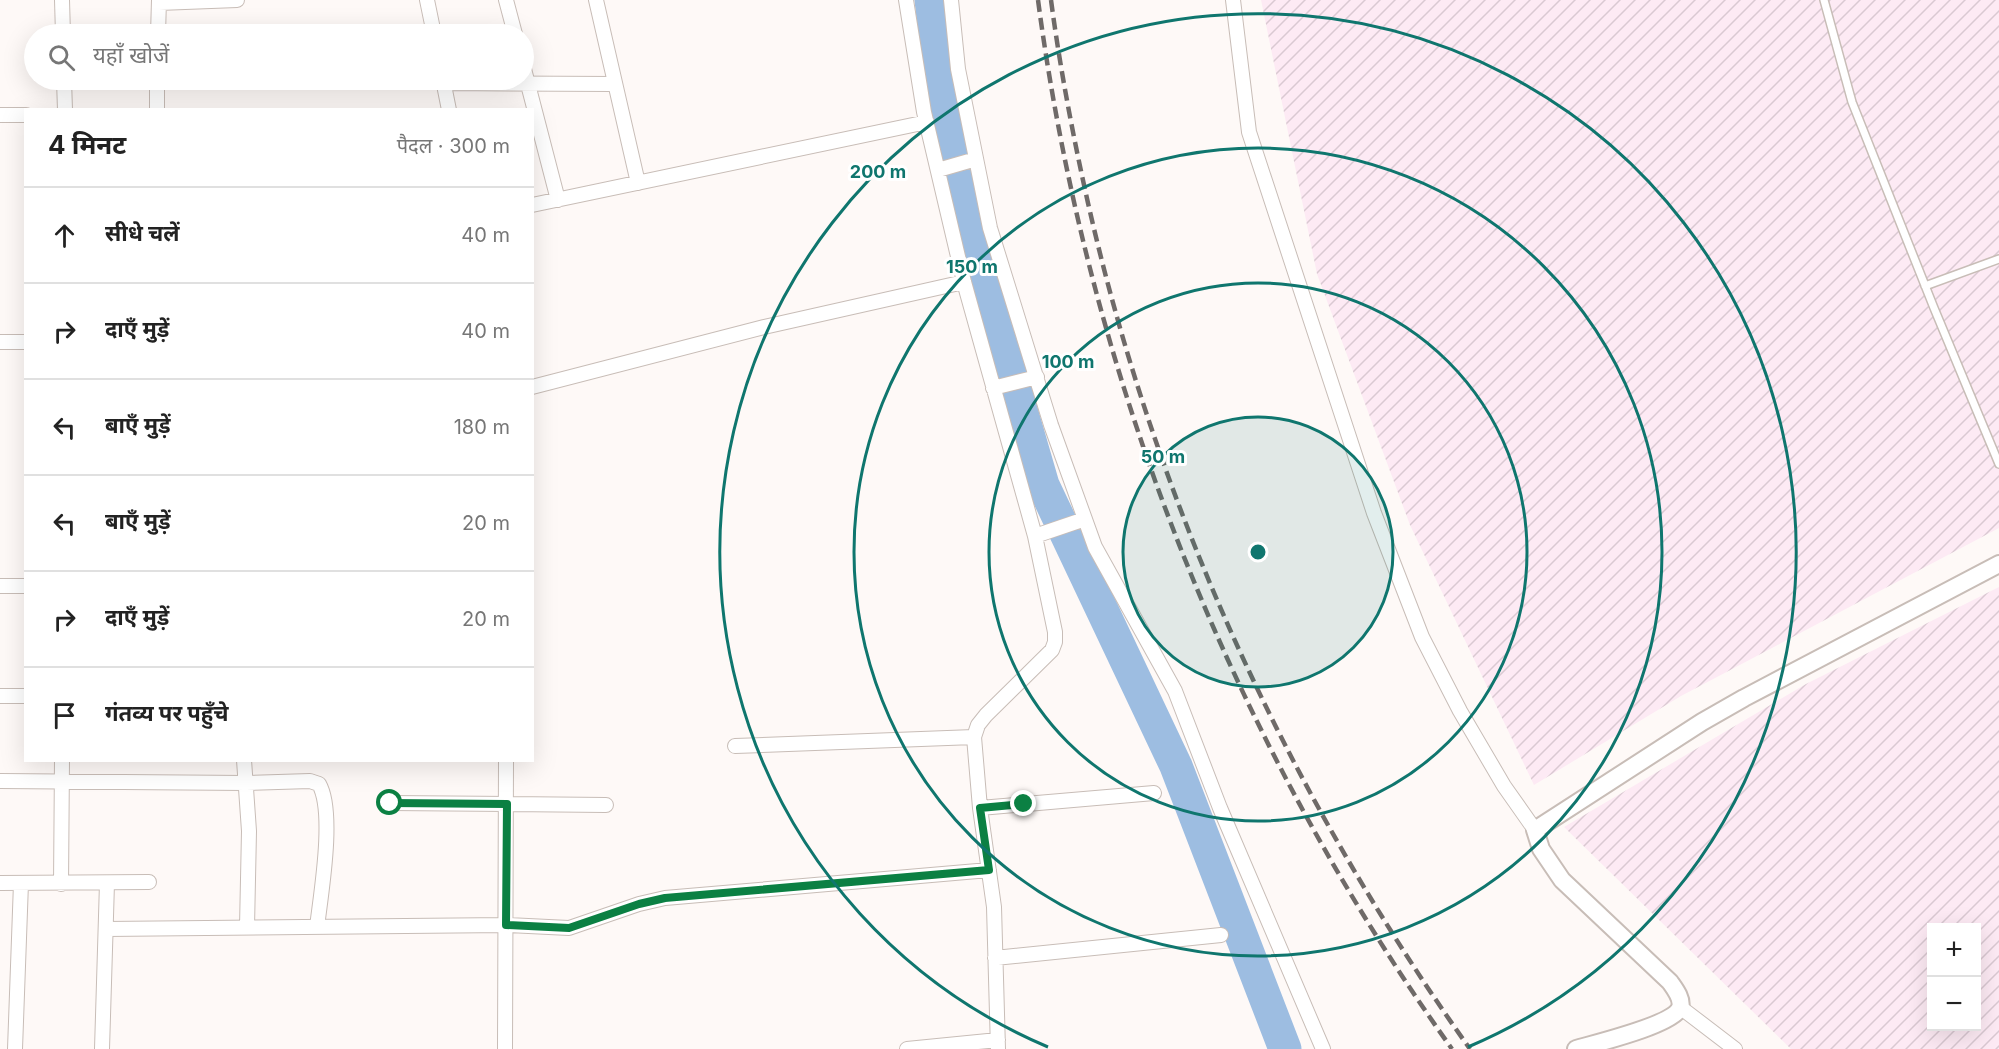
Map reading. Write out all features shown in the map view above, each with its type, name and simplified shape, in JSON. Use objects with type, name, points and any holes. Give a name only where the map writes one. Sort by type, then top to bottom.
[{"type":"street","points":[[62,0],[63,24]]},
{"type":"street","points":[[158,24],[159,2],[237,0]]},
{"type":"street","points":[[427,0],[432,24]]},
{"type":"street","points":[[506,0],[512,24]]},
{"type":"street","points":[[596,0],[638,183]]},
{"type":"street","points":[[906,0],[927,122],[964,282],[1035,536],[1055,632],[1052,650],[986,715],[978,725],[974,736],[980,808],[994,907],[998,1045],[907,1049]]},
{"type":"street","points":[[951,0],[958,69],[990,228],[1037,378],[1085,519],[1095,547],[1175,691],[1220,808],[1323,1049]]},
{"type":"street","points":[[1233,0],[1249,132],[1374,513],[1422,637],[1460,711],[1504,786],[1535,830],[1541,849],[1562,880],[1670,982],[1680,999],[1680,1007],[1659,1024],[1576,1049]]},
{"type":"street","points":[[534,77],[614,84]]},
{"type":"street","points":[[64,90],[65,108]]},
{"type":"street","points":[[157,90],[157,108]]},
{"type":"street","points":[[445,90],[448,108]]},
{"type":"street","points":[[529,90],[534,108]]},
{"type":"street","points":[[534,110],[558,200]]},
{"type":"street","points":[[0,115],[24,115]]},
{"type":"street","points":[[534,205],[927,122]]},
{"type":"street","points":[[938,170],[976,159]]},
{"type":"street","points":[[534,386],[764,327],[964,282]]},
{"type":"street","points":[[0,342],[24,342]]},
{"type":"street","points":[[993,388],[1037,378]]},
{"type":"street","points":[[1035,536],[1085,519]]},
{"type":"street","points":[[1535,830],[1702,722],[1999,564]]},
{"type":"street","points":[[0,586],[24,586]]},
{"type":"street","points":[[0,696],[24,696]]},
{"type":"street","points":[[735,746],[974,736]]},
{"type":"street","points":[[61,884],[62,762]]},
{"type":"street","points":[[244,762],[249,831],[247,927]]},
{"type":"street","points":[[505,1049],[506,762]]},
{"type":"street","points":[[0,781],[246,783],[310,781],[319,784],[325,794],[326,812],[324,871],[317,927]]},
{"type":"street","points":[[980,808],[1154,793]]},
{"type":"street","points":[[390,803],[606,805]]},
{"type":"street","points":[[106,929],[506,925],[569,928],[639,904],[665,898],[989,870]]},
{"type":"street","points":[[0,883],[149,882]]},
{"type":"street","points":[[15,1049],[21,883]]},
{"type":"street","points":[[102,1049],[107,883]]},
{"type":"street","points":[[995,958],[1221,935]]},
{"type":"street","points":[[1680,1007],[1735,1049]]},
{"type":"lane","points":[[1824,0],[1852,102],[1999,464]]},
{"type":"lane","points":[[1925,286],[1999,259]]},
{"type":"shaded area","points":[[1261,0],[1999,0],[1999,528],[1681,696],[1534,785],[1410,525],[1317,274]]},
{"type":"shaded area","points":[[1999,587],[1999,1049],[1791,1049],[1564,827],[1806,684]]},
{"type":"waterway","points":[[931,0],[937,54],[973,244],[1043,485],[1176,766],[1285,1049]]},
{"type":"railway","points":[[1038,0],[1061,141],[1093,280],[1133,416],[1181,550],[1238,681],[1302,808],[1373,931],[1452,1049]]},
{"type":"railway","points":[[1051,0],[1077,153],[1117,317],[1151,428],[1191,538],[1237,645],[1288,750],[1344,853],[1404,952],[1470,1049]]},
{"type":"route","points":[[390,803],[507,804],[506,925],[558,929],[569,928],[639,904],[665,898],[989,870],[980,808],[1024,804]]}]
